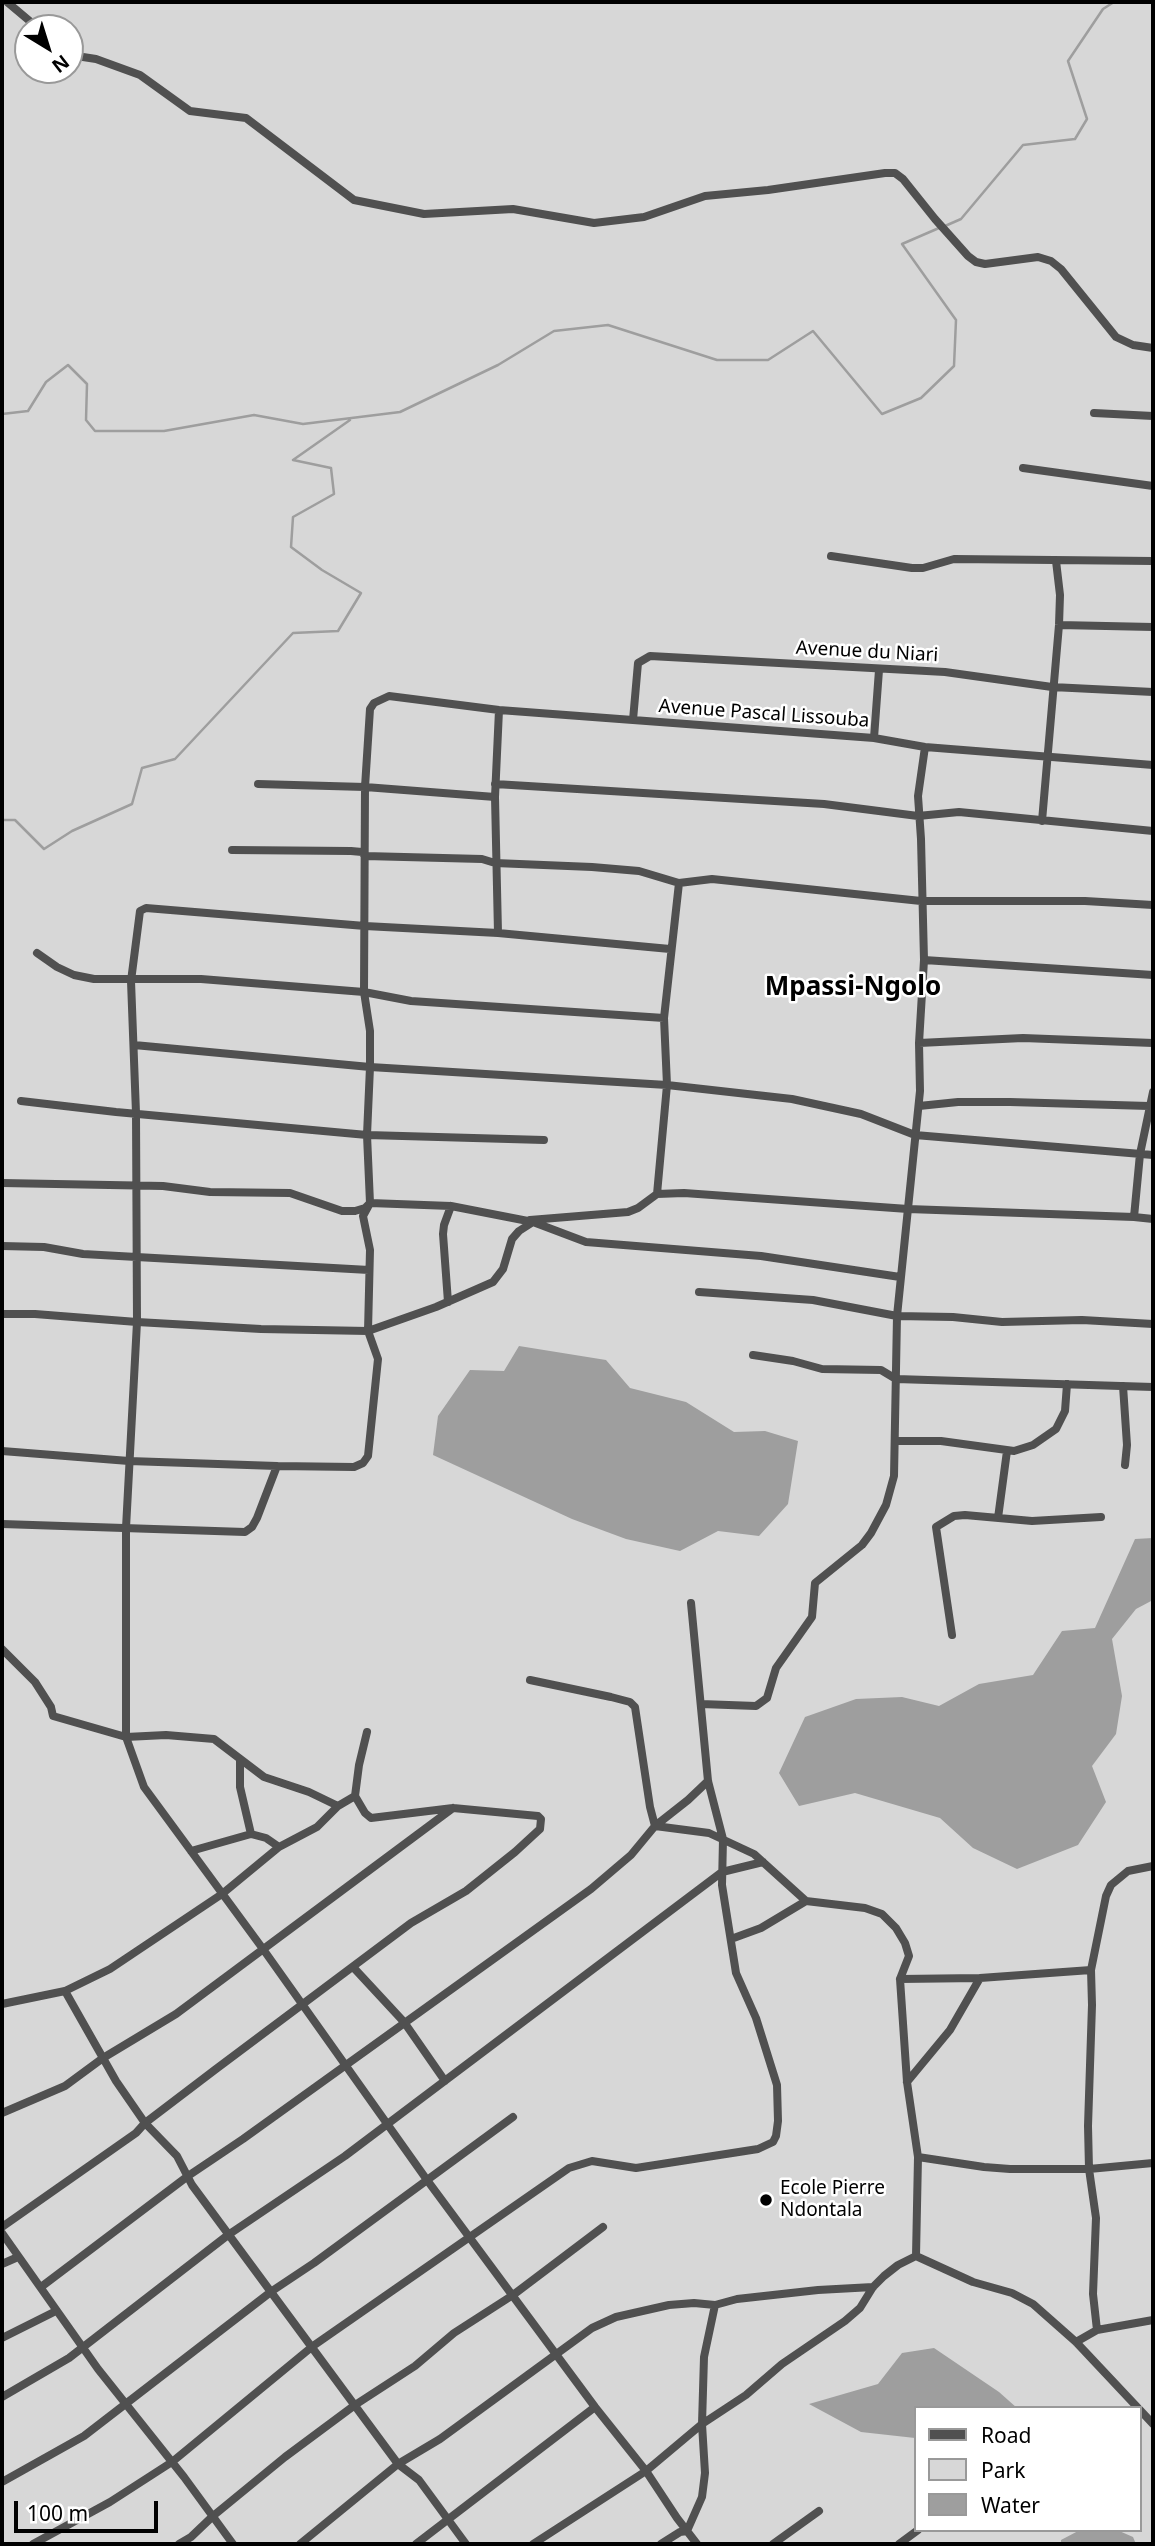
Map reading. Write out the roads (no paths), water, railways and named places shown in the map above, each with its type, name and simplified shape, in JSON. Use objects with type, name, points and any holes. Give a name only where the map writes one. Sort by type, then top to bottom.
[{"type":"street","points":[[7,2],[21,14]]},
{"type":"street","points":[[84,57],[140,75],[190,111],[246,118],[354,200],[424,215],[513,208],[594,223],[644,217],[705,196],[895,173],[903,179],[934,219],[976,262],[985,264],[1038,257],[1051,261],[1062,268],[1116,337],[1133,345],[1153,348]]},
{"type":"street","points":[[1094,413],[1153,416]]},
{"type":"street","points":[[1023,468],[1153,486]]},
{"type":"street","points":[[831,556],[912,568],[923,568],[954,559],[1153,561]]},
{"type":"street","points":[[1042,821],[1059,625],[1060,595],[1056,561]]},
{"type":"street","points":[[1059,625],[1153,627]]},
{"type":"street","name":"Avenue du Niari","points":[[633,720],[638,663],[650,656],[945,672],[1052,687],[1153,692]]},
{"type":"street","points":[[874,738],[879,670]]},
{"type":"street","name":"Avenue Pascal Lissouba","points":[[365,788],[370,709],[374,703],[389,696],[499,710],[874,738],[925,747],[1153,765]]},
{"type":"street","points":[[498,933],[495,783],[499,710]]},
{"type":"street","points":[[701,1704],[756,1706],[767,1699],[776,1668],[812,1617],[815,1583],[862,1545],[871,1533],[886,1505],[894,1476],[897,1316],[919,1106],[919,1043],[924,960],[918,816],[919,778],[925,747]]},
{"type":"street","points":[[495,783],[824,804],[918,816],[959,812],[1153,831]]},
{"type":"street","points":[[258,784],[495,797]]},
{"type":"street","points":[[2,1451],[130,1461],[354,1467],[363,1463],[368,1455],[378,1359],[368,1331],[370,1250],[363,1216],[369,1202],[367,1135],[370,1067],[370,1031],[364,992],[365,788]]},
{"type":"street","points":[[232,850],[351,851],[362,852],[365,856],[482,859],[495,863],[639,871],[679,883],[712,879],[921,901],[1085,901],[1153,905]]},
{"type":"street","points":[[657,1194],[667,1084],[664,1018],[679,883]]},
{"type":"street","points":[[670,949],[498,933],[365,926],[146,908],[140,911],[131,981],[136,1113],[137,1322],[126,1528],[126,1737],[144,1787],[263,1949],[426,2180],[646,2471],[697,2544]]},
{"type":"street","points":[[37,953],[74,975],[94,979],[201,979],[364,992],[411,1000],[664,1018]]},
{"type":"street","points":[[924,960],[1153,975]]},
{"type":"street","points":[[919,1043],[1023,1038],[1153,1043]]},
{"type":"street","points":[[134,1045],[370,1067],[667,1084],[792,1099],[861,1114],[915,1135],[1153,1155]]},
{"type":"street","points":[[1134,1217],[1140,1154],[1153,1092]]},
{"type":"street","points":[[21,1101],[367,1135],[544,1140]]},
{"type":"street","points":[[919,1106],[958,1102],[1022,1102],[1149,1107]]},
{"type":"street","points":[[2,1184],[137,1188],[163,1186],[210,1192],[290,1194],[342,1211],[365,1208],[369,1202]]},
{"type":"street","points":[[517,1221],[628,1212],[657,1194],[684,1193],[908,1209],[1153,1219]]},
{"type":"street","points":[[369,1202],[451,1206],[533,1222],[586,1242],[761,1256],[900,1277]]},
{"type":"street","points":[[448,1302],[443,1234],[451,1206]]},
{"type":"street","points":[[2,1314],[261,1329],[368,1331],[448,1302],[493,1282],[503,1269],[512,1239],[533,1222]]},
{"type":"street","points":[[2,1246],[44,1247],[83,1254],[136,1258],[369,1270]]},
{"type":"street","points":[[699,1292],[813,1300],[897,1316],[953,1317],[1002,1322],[1082,1320],[1153,1324]]},
{"type":"street","points":[[753,1355],[822,1369],[881,1370],[896,1379],[1153,1387]]},
{"type":"street","points":[[895,1441],[941,1441],[1007,1451],[1033,1445],[1056,1429],[1065,1411],[1067,1384]]},
{"type":"street","points":[[1123,1385],[1127,1445],[1125,1465]]},
{"type":"street","points":[[998,1518],[1007,1451]]},
{"type":"street","points":[[2,1524],[245,1532],[257,1518],[277,1466]]},
{"type":"street","points":[[953,1635],[936,1527],[954,1516],[1032,1521],[1101,1517]]},
{"type":"street","points":[[33,2544],[110,2502],[172,2462],[313,2346],[544,2184],[580,2163],[592,2161],[636,2168],[758,2149],[773,2143],[778,2121],[777,2085],[756,2018],[736,1973],[722,1872],[723,1839],[708,1782],[691,1603]]},
{"type":"street","points":[[2,1648],[35,1682],[51,1707],[53,1716],[126,1737],[166,1735],[214,1739],[264,1777],[338,1806]]},
{"type":"street","points":[[530,1680],[611,1697],[630,1702],[635,1707],[655,1826]]},
{"type":"street","points":[[2,2227],[136,2133],[145,2123],[411,1923],[466,1891],[540,1829],[542,1824],[538,1816],[453,1808],[371,1818],[355,1796],[367,1732]]},
{"type":"street","points":[[240,1759],[240,1787],[251,1834]]},
{"type":"street","points":[[41,2287],[188,2176],[591,1889],[631,1855],[655,1826],[708,1782]]},
{"type":"street","points":[[2,2004],[65,1991],[110,1969],[222,1894],[279,1847],[317,1827],[338,1806],[355,1796]]},
{"type":"street","points":[[2,2113],[53,2092],[176,2014],[453,1808]]},
{"type":"street","points":[[655,1826],[709,1833],[754,1854],[806,1901],[865,1908],[882,1914],[896,1928],[909,1956],[900,1979],[907,2081],[918,2157],[916,2256]]},
{"type":"street","points":[[191,1851],[251,1834],[266,1838],[279,1847]]},
{"type":"street","points":[[2,2397],[58,2365],[228,2235],[312,2180],[722,1872],[763,1862]]},
{"type":"street","points":[[1097,2330],[1093,2294],[1096,2218],[1089,2169],[1091,1970],[1106,1896],[1111,1885],[1128,1871],[1153,1866]]},
{"type":"street","points":[[731,1939],[761,1928],[806,1901]]},
{"type":"street","points":[[354,1967],[404,2022],[445,2081]]},
{"type":"street","points":[[900,1979],[980,1978],[1091,1970]]},
{"type":"street","points":[[907,2081],[950,2030],[980,1978]]},
{"type":"street","points":[[65,1991],[103,2058],[145,2123],[177,2156],[228,2235],[398,2464],[419,2480],[466,2544]]},
{"type":"street","points":[[2,2482],[84,2436],[272,2291],[513,2117]]},
{"type":"street","points":[[918,2157],[984,2167],[1089,2169],[1153,2163]]},
{"type":"street","points":[[179,2544],[191,2537],[265,2472],[355,2405],[415,2366],[454,2333],[513,2295],[603,2227]]},
{"type":"street","points":[[2,2232],[56,2311],[233,2544]]},
{"type":"street","points":[[533,2544],[646,2471],[702,2424],[747,2395],[782,2364],[845,2321],[860,2308],[873,2287],[898,2265],[916,2256]]},
{"type":"street","points":[[916,2256],[973,2282],[1022,2297],[1076,2342],[1135,2406]]},
{"type":"street","points":[[2,2264],[18,2257]]},
{"type":"street","points":[[300,2544],[398,2464],[432,2445],[592,2328],[616,2317],[669,2305],[715,2305],[751,2297],[873,2287]]},
{"type":"street","points":[[687,2531],[702,2497],[705,2473],[702,2424],[704,2357],[715,2305]]},
{"type":"street","points":[[2,2337],[56,2311]]},
{"type":"street","points":[[1076,2342],[1097,2330],[1153,2320]]},
{"type":"street","points":[[416,2544],[595,2407]]},
{"type":"street","points":[[774,2544],[819,2511]]},
{"type":"street","points":[[661,2544],[680,2532],[687,2531]]},
{"type":"street","points":[[899,2544],[915,2532]]},
{"type":"water","points":[[519,1346],[606,1360],[630,1388],[686,1402],[734,1432],[765,1431],[798,1441],[788,1504],[759,1536],[718,1531],[680,1551],[626,1539],[572,1519],[433,1455],[438,1416],[470,1370],[504,1371]]},
{"type":"water","points":[[1153,1538],[1153,1600],[1136,1609],[1112,1639],[1122,1696],[1116,1734],[1092,1766],[1106,1802],[1078,1845],[1017,1869],[973,1848],[940,1818],[855,1793],[799,1806],[779,1773],[805,1717],[856,1699],[902,1697],[939,1706],[979,1684],[1033,1675],[1062,1631],[1095,1628],[1135,1539]]},
{"type":"water","points":[[934,2348],[999,2392],[1015,2406],[914,2406],[914,2438],[861,2432],[809,2404],[878,2384],[902,2353]]},
{"type":"water","points":[[1076,2532],[1122,2532],[1133,2537],[1136,2544],[1061,2544],[1061,2540]]},
{"type":"waterway","points":[[945,226],[961,219],[1023,145],[1075,139],[1087,119],[1068,61],[1103,9],[1114,2]]},
{"type":"waterway","points":[[2,414],[28,411],[46,382],[68,365],[87,384],[86,420],[95,431],[164,431],[254,415],[303,424],[400,412],[498,365],[554,331],[608,325],[717,360],[768,360],[813,331],[882,414],[921,398],[954,366],[956,320],[902,244],[939,228]]},
{"type":"waterway","points":[[2,820],[15,820],[44,849],[72,831],[132,804],[142,768],[175,759],[293,633],[338,631],[361,593],[322,570],[291,547],[293,517],[334,494],[331,468],[293,460],[350,420]]},
{"type":"place","name":"Ecole Pierre Ndontala","points":[[766,2200]]},
{"type":"district","name":"Mpassi-Ngolo","points":[[853,988]]}]
